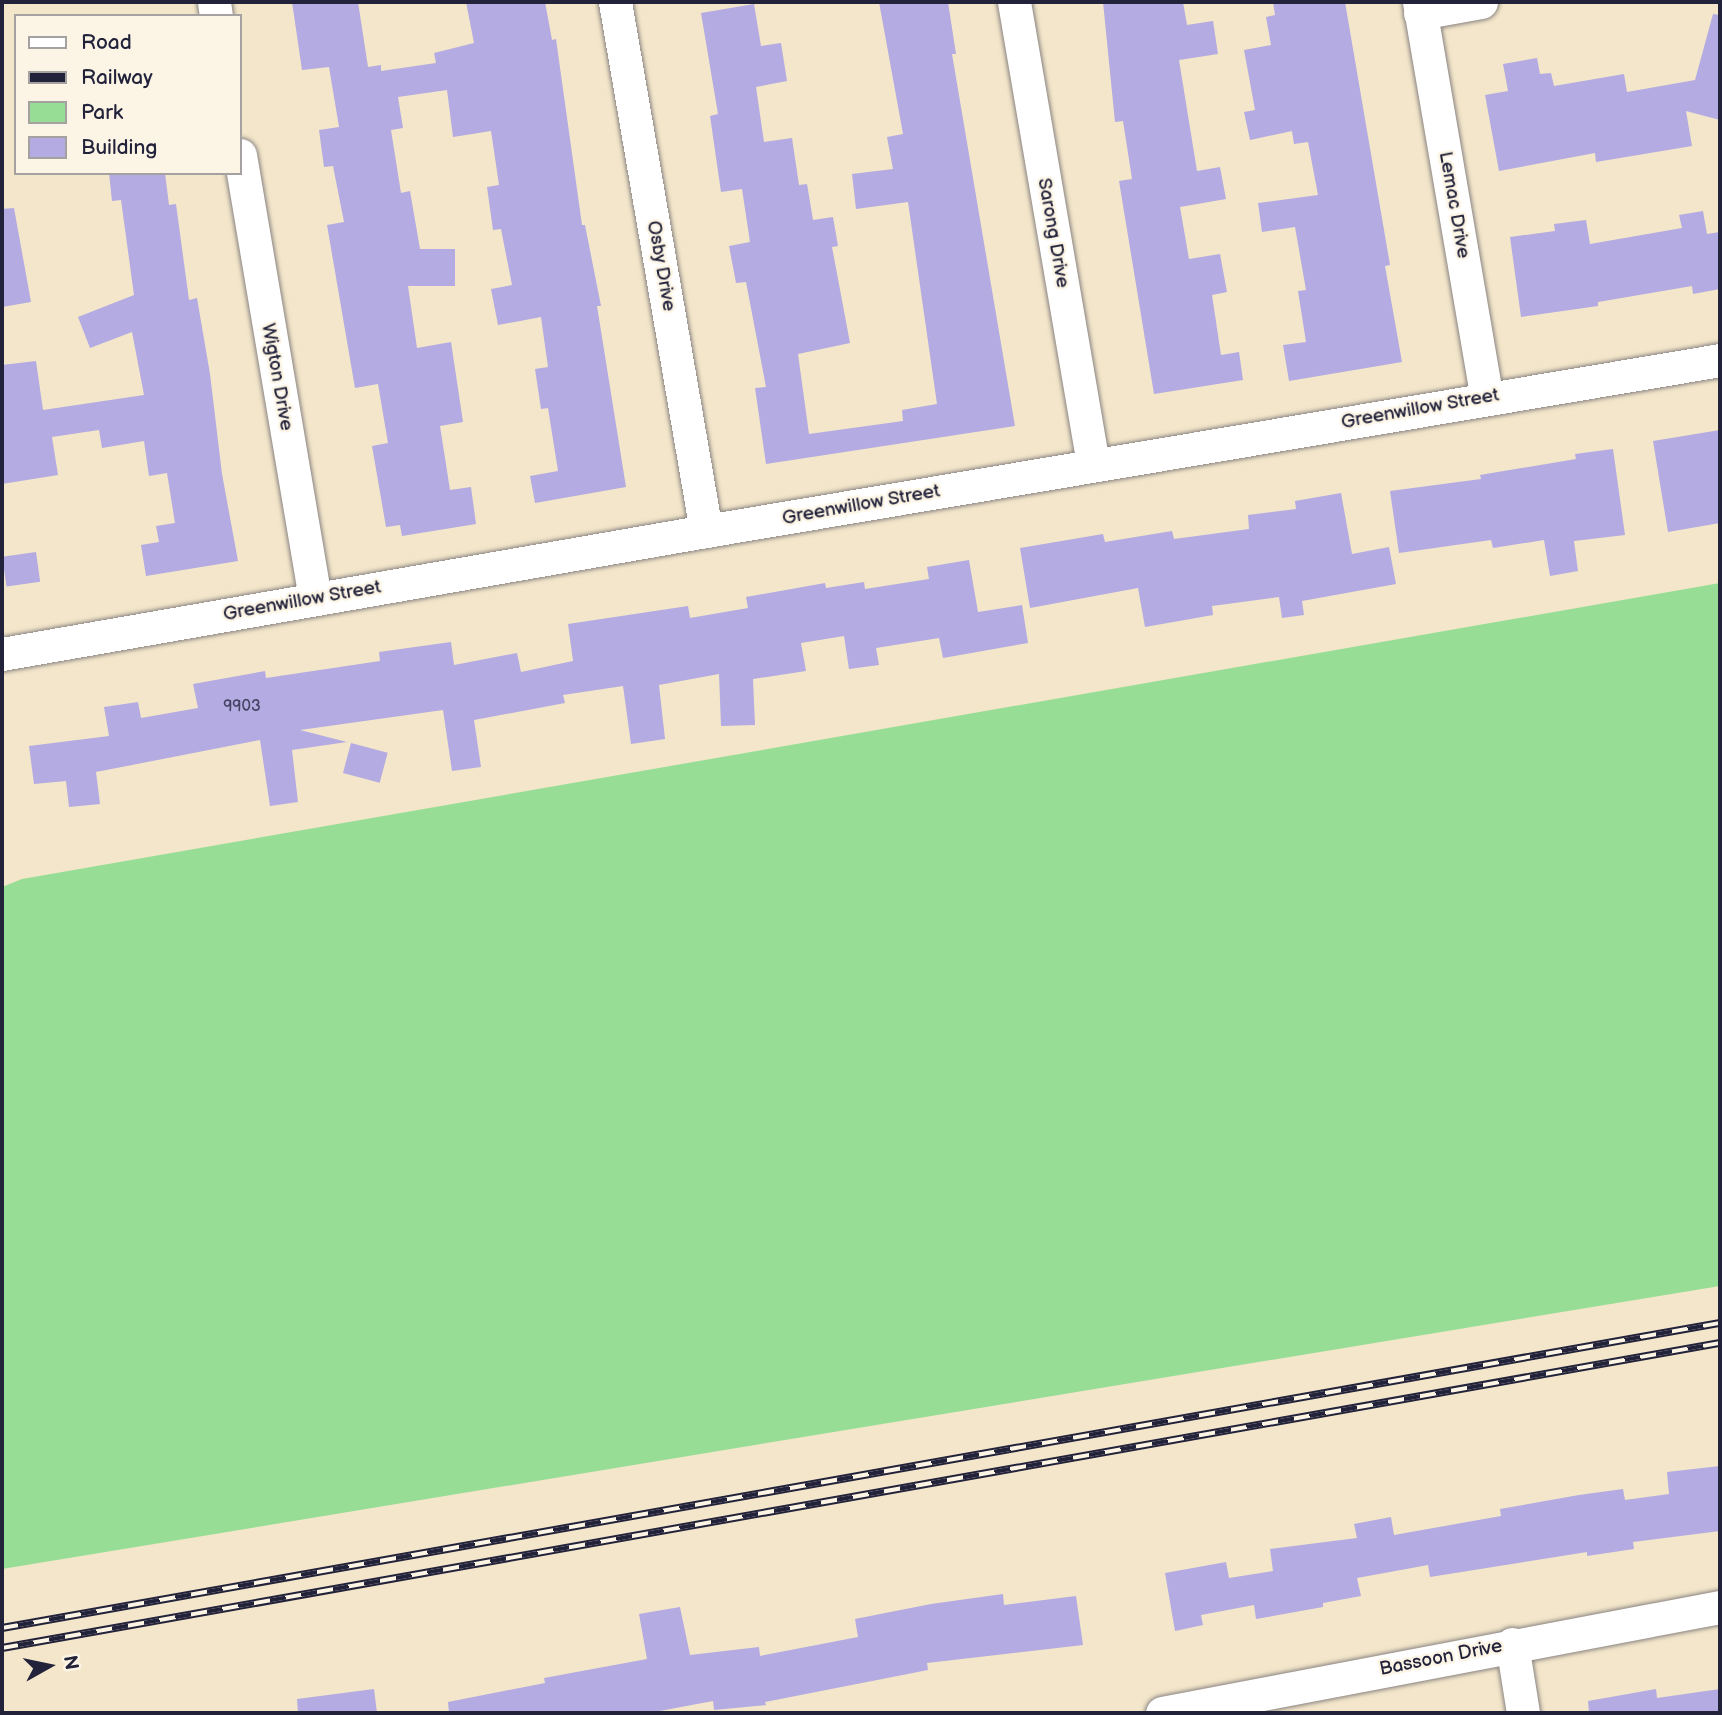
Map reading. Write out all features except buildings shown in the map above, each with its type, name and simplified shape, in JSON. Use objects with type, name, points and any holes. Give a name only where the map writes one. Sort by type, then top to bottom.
[{"type":"street","name":"Osby Drive","points":[[615,2],[706,531]]},
{"type":"street","name":"Sarong Drive","points":[[1014,2],[1093,465]]},
{"type":"street","name":"Lemac Drive","points":[[1481,2],[1420,7],[1487,398]]},
{"type":"street","name":"Wigton Drive","points":[[242,167],[315,598]]},
{"type":"street","name":"Greenwillow Street","points":[[2,654],[315,598],[1720,359]]},
{"type":"street","name":"Bassoon Drive","points":[[1162,1713],[1511,1644],[1720,1607]]},
{"type":"street","points":[[1511,1644],[1523,1713]]},
{"type":"green space","points":[[1720,583],[1720,1286],[2,1569],[2,887],[22,879]]},
{"type":"railway","points":[[2,1628],[1720,1323]]},
{"type":"railway","points":[[2,1648],[1720,1343]]}]
